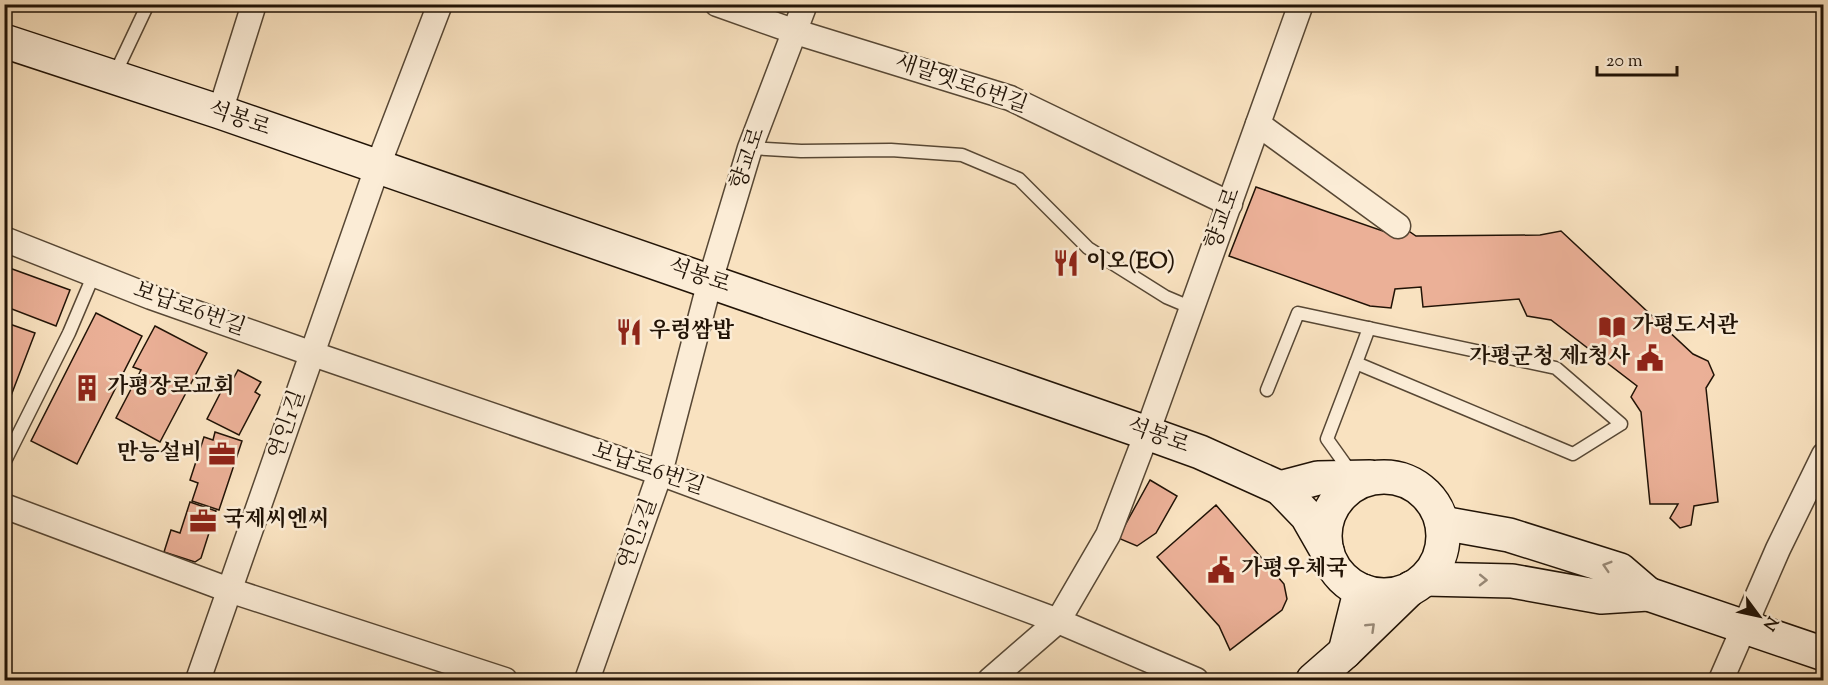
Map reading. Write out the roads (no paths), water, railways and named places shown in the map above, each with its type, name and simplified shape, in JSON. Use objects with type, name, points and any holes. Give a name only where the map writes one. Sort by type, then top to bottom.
[{"type":"main road","name":"석봉로","points":[[4,41],[220,112],[1147,433],[1280,488]]},
{"type":"main road","points":[[1313,681],[1345,652],[1418,583],[1435,567],[1441,553],[1443,538],[1442,523],[1429,497],[1418,488],[1399,479],[1318,478],[1280,488],[1307,516],[1327,550],[1334,568],[1347,582],[1363,591],[1379,595],[1418,583],[1512,581],[1601,597],[1648,594]]},
{"type":"main road","points":[[1327,550],[1326,531],[1331,511],[1342,495],[1366,478]]},
{"type":"main road","points":[[1442,523],[1509,535],[1620,570],[1648,594],[1824,654]]},
{"type":"main road","points":[[1345,652],[1357,604],[1363,591]]},
{"type":"street","points":[[220,112],[254,4]]},
{"type":"street","name":"연인1길","points":[[198,681],[377,168],[440,4]]},
{"type":"street","name":"새말옛로6번길","points":[[717,4],[796,32],[1011,98],[1230,204]]},
{"type":"street","name":"향교로","points":[[710,281],[750,148],[806,4]]},
{"type":"street","name":"향교로","points":[[990,681],[1058,621],[1108,535],[1147,433],[1301,4]]},
{"type":"street","points":[[1258,124],[1398,226]]},
{"type":"street","name":"보납로6번길","points":[[4,239],[151,297],[660,473],[1058,621],[1196,681]]},
{"type":"street","name":"연인2길","points":[[586,681],[660,473],[710,281]]},
{"type":"street","points":[[1721,681],[1743,627],[1824,455]]},
{"type":"street","points":[[4,506],[230,590],[505,681]]},
{"type":"lane","points":[[113,77],[148,4]]},
{"type":"lane","points":[[750,148],[801,151],[891,150],[962,155],[1020,179],[1088,248],[1166,297],[1192,308]]},
{"type":"lane","points":[[4,463],[69,333],[94,274]]},
{"type":"lane","points":[[1267,390],[1298,313],[1556,368],[1621,424],[1573,454],[1356,363]]},
{"type":"lane","points":[[1366,478],[1327,439],[1369,328]]},
{"type":"place","name":"이오(EO)","points":[[1066,263]]},
{"type":"place","name":"가평도서관","points":[[1612,327]]},
{"type":"place","name":"우렁쌈밥","points":[[629,332]]},
{"type":"place","name":"가평군청 제1청사","points":[[1650,358]]},
{"type":"place","name":"가평장로교회","points":[[87,388]]},
{"type":"place","name":"만능설비","points":[[222,454]]},
{"type":"place","name":"국제씨엔씨","points":[[203,521]]},
{"type":"place","name":"가평우체국","points":[[1221,570]]}]
